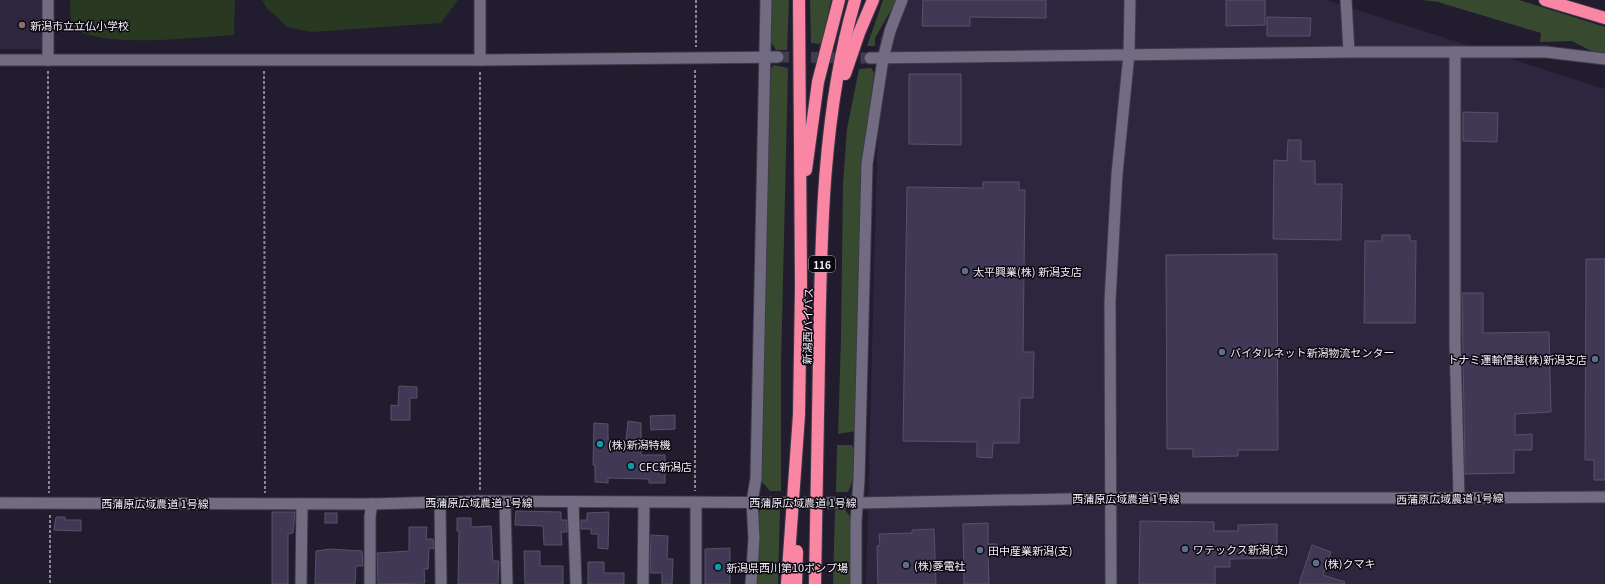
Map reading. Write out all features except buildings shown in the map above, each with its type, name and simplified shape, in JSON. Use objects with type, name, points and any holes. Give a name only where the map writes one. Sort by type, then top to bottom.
[{"type":"highway","name":"新潟西バイパス","points":[[796,584],[801,287],[799,0]]},
{"type":"highway","points":[[801,287],[805,180],[812,118],[826,48],[839,0]]},
{"type":"highway","name":"新潟西バイパス","points":[[815,584],[818,415],[824,224],[828,156],[833,113],[847,29],[855,0]]},
{"type":"highway","points":[[833,113],[859,33],[873,0]]},
{"type":"highway","points":[[1545,0],[1605,18]]},
{"type":"highway","points":[[787,584],[799,415]]},
{"type":"highway","points":[[817,493],[822,584]]},
{"type":"street","points":[[48,0],[48,60]]},
{"type":"street","points":[[480,0],[480,60]]},
{"type":"street","points":[[751,584],[754,538],[752,502],[756,478],[766,0]]},
{"type":"street","points":[[856,584],[867,164],[883,59],[890,31],[902,0]]},
{"type":"street","points":[[1111,584],[1112,498],[1110,301],[1117,174],[1130,54],[1130,0]]},
{"type":"street","points":[[1346,0],[1349,52]]},
{"type":"street","points":[[870,58],[1349,52],[1546,52],[1605,59]]},
{"type":"street","points":[[1455,52],[1455,343],[1459,498]]},
{"type":"street","points":[[0,60],[480,60],[778,57]]},
{"type":"street","name":"西蒲原広域農道 1号線","points":[[0,503],[372,504],[480,501],[857,503],[1112,498],[1459,498],[1605,496]]},
{"type":"street","points":[[440,502],[441,584]]},
{"type":"street","points":[[505,502],[507,584]]},
{"type":"street","points":[[573,502],[576,584]]},
{"type":"street","points":[[643,584],[644,502]]},
{"type":"street","points":[[696,502],[696,584]]},
{"type":"street","points":[[301,584],[302,504]]},
{"type":"street","points":[[370,584],[370,516],[372,504]]},
{"type":"path","points":[[696,0],[696,502]]},
{"type":"path","points":[[48,60],[50,584]]},
{"type":"path","points":[[264,60],[264,504]]},
{"type":"path","points":[[480,60],[480,501]]},
{"type":"shaded area","name":"新潟市立立仏小学校","points":[[0,0],[43,0],[44,49],[0,49]]},
{"type":"shaded area","points":[[904,0],[1326,0],[1605,89],[1605,584],[866,584],[880,38]]},
{"type":"green space","points":[[70,0],[235,0],[234,35],[154,40],[111,39],[93,36],[78,30],[71,23]]},
{"type":"green space","points":[[262,0],[458,0],[441,23],[311,32],[287,27],[266,7]]},
{"type":"green space","points":[[771,0],[789,0],[787,50],[776,50],[771,42]]},
{"type":"green space","points":[[810,0],[831,0],[822,44],[811,43]]},
{"type":"green space","points":[[883,0],[897,0],[875,38],[875,46],[867,46]]},
{"type":"green space","points":[[1422,0],[1519,0],[1605,27],[1605,54],[1597,54],[1572,41],[1540,42],[1541,33],[1438,2]]},
{"type":"green space","points":[[774,65],[788,68],[781,366],[781,491],[770,491],[761,481],[768,120],[770,69]]},
{"type":"green space","points":[[871,68],[874,73],[864,160],[856,431],[838,434],[843,183],[847,129],[859,69]]},
{"type":"green space","points":[[837,445],[852,445],[854,451],[856,463],[853,481],[848,492],[836,492]]},
{"type":"green space","points":[[764,508],[780,510],[778,584],[756,584],[757,517],[760,510]]},
{"type":"green space","points":[[844,509],[851,517],[853,584],[833,584],[835,510]]},
{"type":"tunnel","points":[[778,57],[870,58]]},
{"type":"place","name":"新潟市立立仏小学校","points":[[22,25]]},
{"type":"place","name":"太平興業(株) 新潟支店","points":[[965,271]]},
{"type":"place","name":"バイタルネット新潟物流センター","points":[[1222,352]]},
{"type":"place","name":"トナミ運輸信越(株)新潟支店","points":[[1595,359]]},
{"type":"place","name":"(株)新潟特機","points":[[600,444]]},
{"type":"place","name":"CFC新潟店","points":[[631,466]]},
{"type":"place","name":"ワテックス新潟(支)","points":[[1185,549]]},
{"type":"place","name":"田中産業新潟(支)","points":[[980,550]]},
{"type":"place","name":"(株)クマキ","points":[[1316,563]]},
{"type":"place","name":"(株)菱電社","points":[[906,565]]},
{"type":"place","name":"新潟県西川第10ポンプ場","points":[[718,567]]}]
